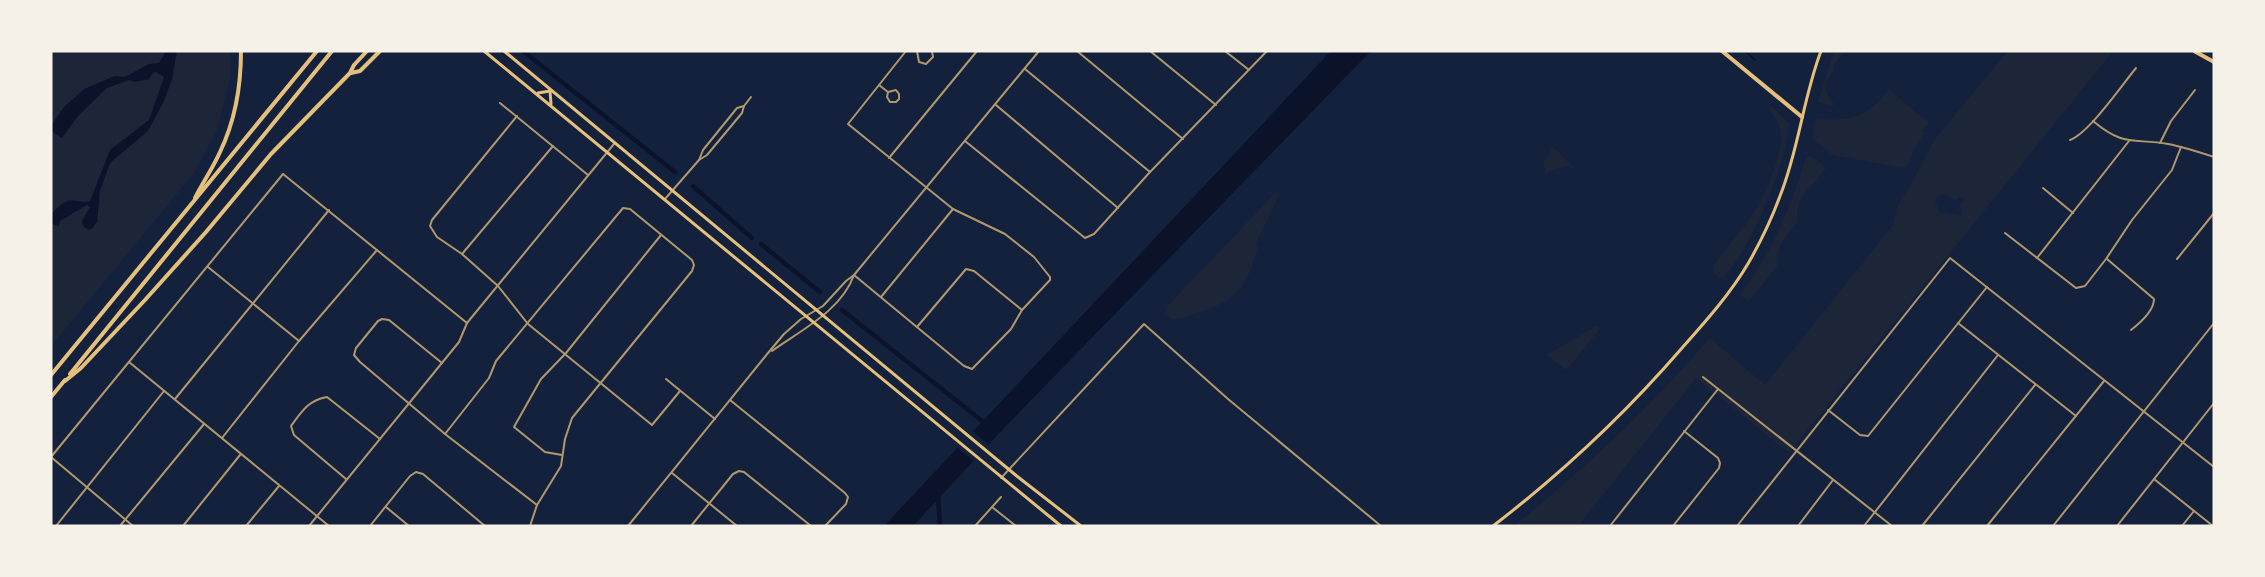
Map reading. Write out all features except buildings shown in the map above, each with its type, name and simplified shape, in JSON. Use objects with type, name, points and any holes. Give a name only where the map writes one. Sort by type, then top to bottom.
[{"type":"highway","points":[[190,206],[213,167],[226,138],[238,92],[241,51]]},
{"type":"highway","points":[[51,375],[317,51]]},
{"type":"highway","points":[[51,397],[332,51]]},
{"type":"highway","points":[[65,381],[81,368],[145,300],[271,154],[350,73],[367,51]]},
{"type":"highway","points":[[350,73],[360,71],[380,51]]},
{"type":"highway","points":[[1722,51],[1802,117]]},
{"type":"highway","points":[[2194,51],[2214,62]]},
{"type":"main road","points":[[484,51],[1061,526]]},
{"type":"main road","points":[[504,51],[989,453],[1082,526]]},
{"type":"main road","points":[[1493,526],[1561,471],[1617,418],[1661,372],[1728,294],[1749,262],[1781,195],[1810,83],[1821,51]]},
{"type":"main road","points":[[536,93],[550,91]]},
{"type":"main road","points":[[550,91],[552,106]]},
{"type":"street","points":[[854,275],[964,366],[972,369],[1011,329],[1022,310],[1048,283],[1050,277],[1034,257],[1005,234],[953,209],[848,124],[906,51]]},
{"type":"street","points":[[917,51],[919,62],[926,64],[933,57],[932,51]]},
{"type":"street","points":[[889,158],[976,51]]},
{"type":"street","points":[[628,526],[783,334],[817,310],[854,275],[1039,51]]},
{"type":"street","points":[[1077,51],[1183,139]]},
{"type":"street","points":[[1150,51],[1216,105]]},
{"type":"street","points":[[1225,51],[1249,70]]},
{"type":"street","points":[[965,141],[1085,238],[1094,234],[1150,172],[1267,51]]},
{"type":"street","points":[[2070,140],[2078,137],[2093,121],[2136,68]]},
{"type":"street","points":[[1025,69],[1150,172]]},
{"type":"street","points":[[879,85],[888,93],[887,97],[890,102],[898,101],[900,96],[898,92],[893,90],[888,93]]},
{"type":"street","points":[[2160,143],[2171,121],[2195,90]]},
{"type":"street","points":[[665,199],[699,160],[707,155],[742,113],[751,97]]},
{"type":"street","points":[[500,103],[588,175]]},
{"type":"street","points":[[996,105],[1118,208]]},
{"type":"street","points":[[699,160],[703,150],[737,108],[744,106]]},
{"type":"street","points":[[517,116],[432,220],[430,226],[437,237],[462,254],[498,286],[528,324],[652,425],[680,391]]},
{"type":"street","points":[[2093,121],[2114,137],[2181,147],[2214,157]]},
{"type":"street","points":[[2037,258],[2129,141]]},
{"type":"street","points":[[309,526],[459,342],[467,323],[614,144]]},
{"type":"street","points":[[462,254],[553,146]]},
{"type":"street","points":[[2006,233],[2076,288],[2085,286],[2132,220],[2172,171],[2181,147]]},
{"type":"street","points":[[133,526],[51,457],[283,174],[467,323]]},
{"type":"street","points":[[2043,189],[2073,213]]},
{"type":"street","points":[[445,434],[489,378],[496,361],[623,208],[630,209],[692,260],[694,265],[692,271],[572,418],[561,466],[537,505],[530,526]]},
{"type":"street","points":[[881,297],[953,209]]},
{"type":"street","points":[[174,400],[329,210]]},
{"type":"street","points":[[2177,259],[2214,213]]},
{"type":"street","points":[[562,455],[545,452],[514,427],[541,379],[566,353],[661,235]]},
{"type":"street","points":[[221,439],[299,341],[376,250]]},
{"type":"street","points":[[1737,526],[1950,258],[2214,467]]},
{"type":"street","points":[[2106,259],[2152,297],[2154,305],[2131,330]]},
{"type":"street","points":[[208,267],[299,341]]},
{"type":"street","points":[[917,327],[961,272],[966,269],[974,271],[1022,310]]},
{"type":"street","points":[[768,353],[829,311],[850,286],[854,275]]},
{"type":"street","points":[[1828,410],[1860,435],[1868,436],[1987,287]]},
{"type":"street","points":[[442,363],[389,320],[382,319],[356,348],[354,355],[445,434],[537,505]]},
{"type":"street","points":[[1958,323],[2035,386],[2076,416]]},
{"type":"street","points":[[1001,478],[1144,324],[1228,399],[1381,526]]},
{"type":"street","points":[[2053,526],[2214,324]]},
{"type":"street","points":[[1864,526],[1998,355]]},
{"type":"street","points":[[129,362],[329,526]]},
{"type":"street","points":[[1703,376],[1892,526]]},
{"type":"street","points":[[666,379],[714,419]]},
{"type":"street","points":[[1987,526],[2105,380]]},
{"type":"street","points":[[1922,526],[2035,386]]},
{"type":"street","points":[[1610,526],[1718,389]]},
{"type":"street","points":[[57,526],[164,392]]},
{"type":"street","points":[[346,479],[294,435],[291,426],[302,410],[314,399],[327,397],[380,439]]},
{"type":"street","points":[[730,400],[848,497],[846,504],[825,526]]},
{"type":"street","points":[[2116,526],[2213,405]]},
{"type":"street","points":[[120,526],[204,424]]},
{"type":"street","points":[[1673,526],[1719,468],[1720,463],[1718,458],[1684,431]]},
{"type":"street","points":[[183,526],[240,455]]},
{"type":"street","points":[[691,526],[733,474],[739,471],[744,472],[811,526]]},
{"type":"street","points":[[370,526],[410,476],[416,472],[423,474],[485,526]]},
{"type":"street","points":[[671,472],[737,526]]},
{"type":"street","points":[[2154,478],[2213,526]]},
{"type":"street","points":[[1798,526],[1833,480]]},
{"type":"street","points":[[246,526],[279,486]]},
{"type":"street","points":[[975,526],[1001,496]]},
{"type":"street","points":[[386,507],[409,526]]},
{"type":"street","points":[[992,507],[1016,526]]},
{"type":"street","points":[[2182,526],[2194,511]]},
{"type":"shaded area","points":[[51,51],[230,51],[230,78],[217,130],[193,174],[51,346]]},
{"type":"shaded area","points":[[166,51],[177,51],[172,79],[164,101],[148,131],[110,163],[100,191],[97,222],[92,229],[88,230],[83,226],[82,221],[90,207],[87,205],[60,221],[59,226],[51,224],[51,214],[63,203],[90,201],[110,150],[149,120],[164,77],[156,72],[149,79],[135,82],[129,80],[107,88],[78,116],[62,138],[51,131],[52,124],[64,107],[84,89],[115,76],[125,77],[149,64],[159,63]]},
{"type":"shaded area","points":[[1331,51],[1371,51],[1005,427],[913,526],[884,526]]},
{"type":"shaded area","points":[[1834,51],[1845,51],[1833,66],[1835,69],[1825,86],[1827,95],[1834,104],[1832,106],[1818,102]]},
{"type":"shaded area","points":[[2008,51],[2113,51],[1789,453],[1696,378],[1578,526],[1514,526],[1616,437],[1710,338],[1765,385],[1893,225],[1898,204],[1935,139]],"holes":[[[1943,194],[1955,200],[1961,197],[1965,199],[1960,205],[1961,216],[1940,212],[1935,202],[1937,197]]]},
{"type":"shaded area","points":[[1889,90],[1929,123],[1922,131],[1925,133],[1915,148],[1907,167],[1901,168],[1833,155],[1812,138],[1816,118],[1839,120],[1857,116],[1873,106]]},
{"type":"shaded area","points":[[1771,106],[1789,123],[1782,159],[1756,227],[1734,264],[1724,276],[1725,278],[1718,277],[1714,274],[1714,265],[1751,217],[1771,178],[1781,135],[1778,123],[1769,110]]},
{"type":"shaded area","points":[[1553,147],[1573,167],[1569,165],[1548,172],[1547,176],[1543,163]]},
{"type":"shaded area","points":[[1809,156],[1826,168],[1801,199],[1798,206],[1798,221],[1780,246],[1778,265],[1749,301],[1740,295],[1761,264],[1779,230],[1794,195],[1805,159]]},
{"type":"shaded area","points":[[1277,191],[1280,193],[1255,245],[1258,246],[1250,272],[1239,290],[1211,308],[1184,318],[1170,318],[1165,311],[1167,307]]},
{"type":"shaded area","points":[[1596,326],[1600,329],[1566,370],[1547,355]]},
{"type":"pier","points":[[970,429],[991,447],[976,463],[956,446]]},
{"type":"waterway","points":[[523,51],[675,172]]},
{"type":"waterway","points":[[1745,51],[1755,60]]},
{"type":"waterway","points":[[693,186],[752,238]]},
{"type":"waterway","points":[[761,244],[820,292]]},
{"type":"waterway","points":[[842,310],[986,424]]},
{"type":"waterway","points":[[938,496],[940,526]]}]
